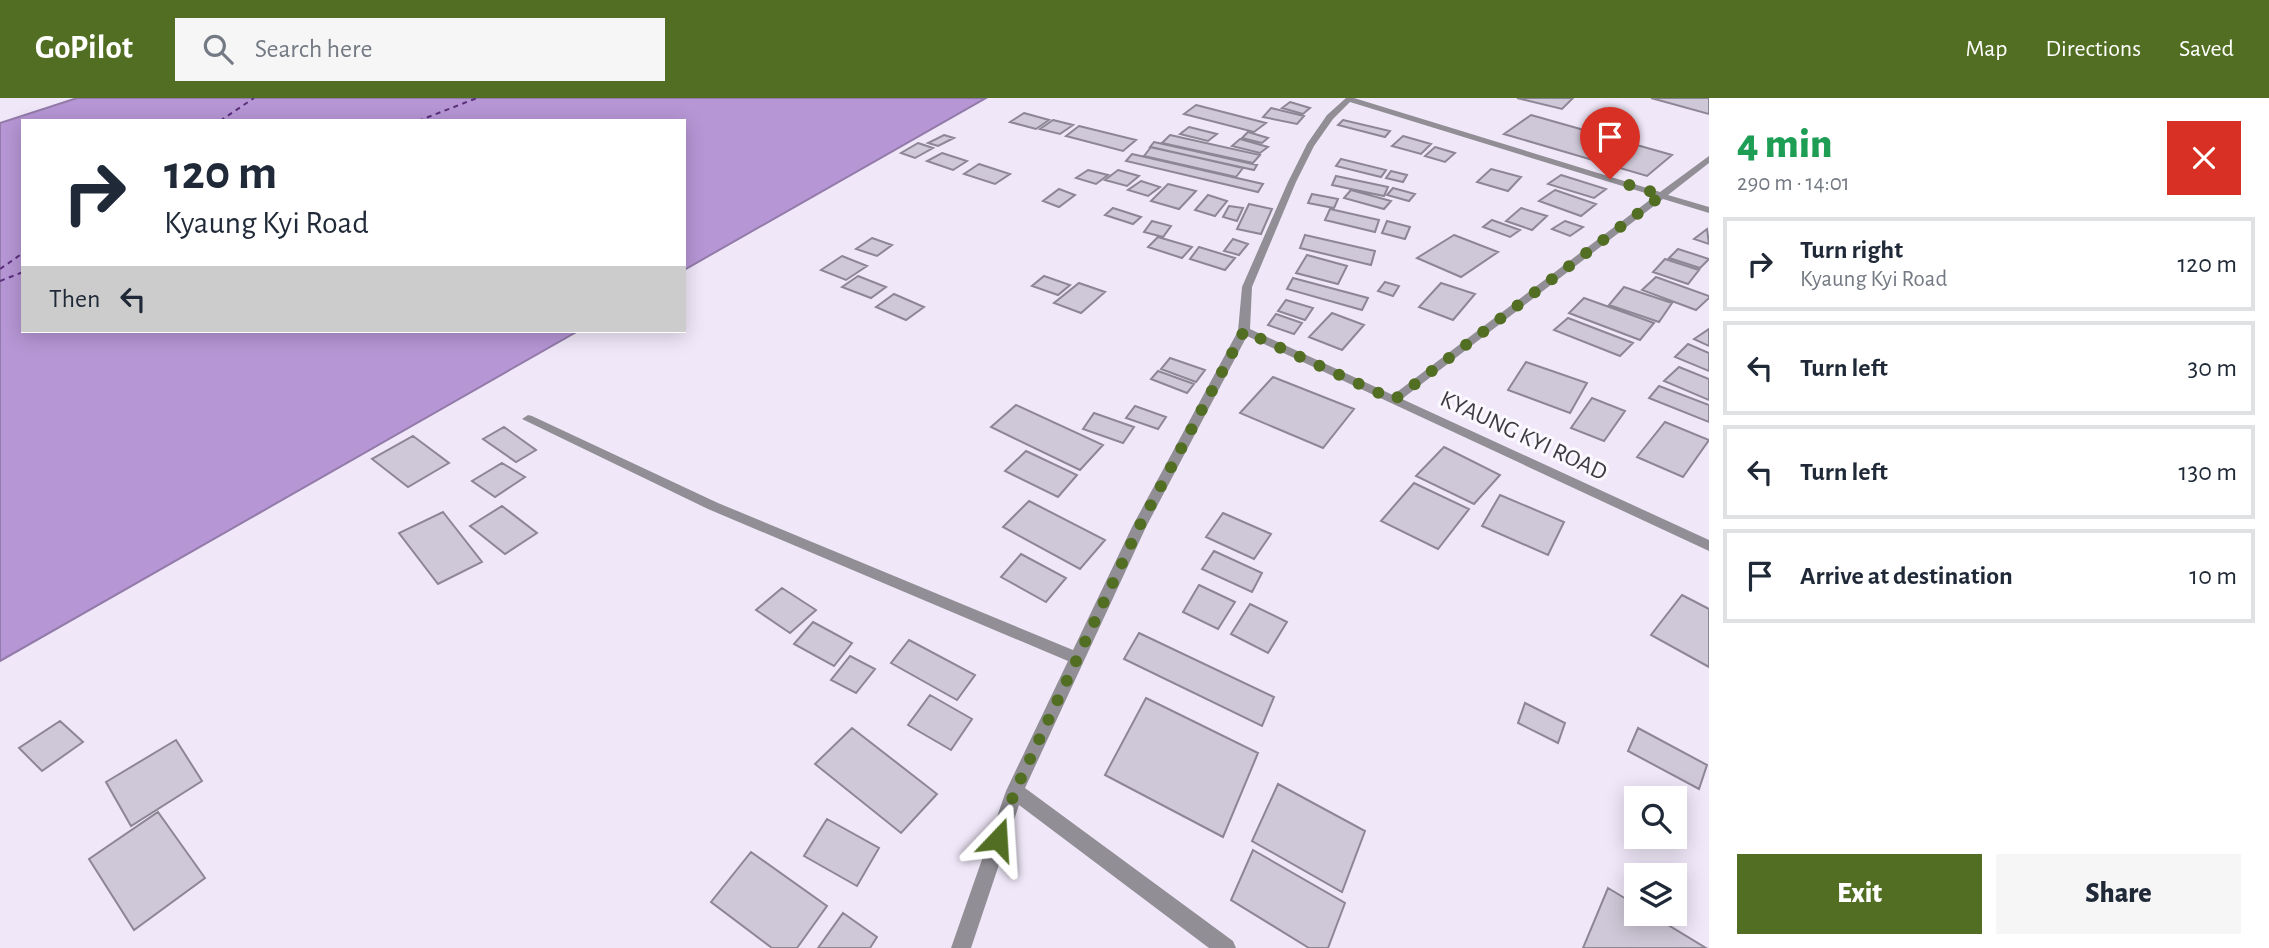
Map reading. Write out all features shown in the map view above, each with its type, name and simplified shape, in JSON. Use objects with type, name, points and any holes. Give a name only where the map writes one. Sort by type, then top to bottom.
[{"type":"street","points":[[961,948],[1015,791],[1139,527],[1244,331],[1247,287],[1292,182],[1310,146],[1330,117],[1349,99],[1709,210]]},
{"type":"street","points":[[1394,400],[1709,159]]},
{"type":"street","name":"KYAUNG KYI ROAD","points":[[1244,331],[1709,546]]},
{"type":"street","points":[[528,419],[713,506],[1077,658]]},
{"type":"street","points":[[1015,791],[1226,948]]},
{"type":"shaded area","points":[[77,98],[986,98],[686,269],[686,119],[21,119],[21,333],[574,333],[0,661],[0,123]]},
{"type":"building","points":[[1517,98],[1573,98],[1562,109]]},
{"type":"building","points":[[1651,98],[1709,98],[1709,114]]},
{"type":"building","points":[[1290,102],[1310,108],[1303,114],[1282,108]]},
{"type":"building","points":[[1196,105],[1266,123],[1254,132],[1184,114]]},
{"type":"building","points":[[1271,108],[1304,116],[1297,124],[1263,117]]},
{"type":"building","points":[[1024,113],[1049,120],[1036,129],[1010,122]]},
{"type":"building","points":[[1531,115],[1672,155],[1647,176],[1504,134]]},
{"type":"building","points":[[1053,120],[1073,125],[1060,134],[1040,129]]},
{"type":"building","points":[[1343,120],[1390,131],[1385,137],[1338,125]]},
{"type":"building","points":[[1079,126],[1136,140],[1123,151],[1066,136]]},
{"type":"building","points":[[1189,127],[1217,134],[1208,141],[1180,134]]},
{"type":"building","points":[[1248,132],[1268,138],[1262,143],[1242,138]]},
{"type":"building","points":[[944,135],[954,138],[938,146],[928,143]]},
{"type":"building","points":[[1170,135],[1260,155],[1253,163],[1162,143]]},
{"type":"building","points":[[1403,136],[1431,144],[1421,154],[1392,146]]},
{"type":"building","points":[[1240,139],[1268,147],[1260,153],[1232,146]]},
{"type":"building","points":[[1154,142],[1257,165],[1254,170],[1150,147]]},
{"type":"building","points":[[918,143],[933,148],[915,158],[901,153]]},
{"type":"building","points":[[1151,147],[1243,168],[1236,177],[1144,156]]},
{"type":"building","points":[[1435,147],[1455,153],[1445,162],[1425,156]]},
{"type":"building","points":[[942,153],[967,161],[953,170],[927,161]]},
{"type":"building","points":[[1132,154],[1263,184],[1258,192],[1126,161]]},
{"type":"building","points":[[1341,159],[1386,170],[1381,177],[1336,166]]},
{"type":"building","points":[[979,164],[1010,174],[995,184],[964,174]]},
{"type":"building","points":[[1491,169],[1521,177],[1508,191],[1477,182]]},
{"type":"building","points":[[1088,170],[1108,175],[1096,184],[1076,178]]},
{"type":"building","points":[[1118,170],[1139,176],[1127,186],[1105,180]]},
{"type":"building","points":[[1391,171],[1407,175],[1403,182],[1386,178]]},
{"type":"building","points":[[1561,175],[1606,189],[1594,198],[1548,184]]},
{"type":"building","points":[[1336,176],[1388,187],[1384,196],[1332,185]]},
{"type":"building","points":[[1141,181],[1160,187],[1148,196],[1128,190]]},
{"type":"building","points":[[1168,184],[1196,191],[1179,209],[1151,201]]},
{"type":"building","points":[[1393,188],[1415,194],[1409,201],[1387,195]]},
{"type":"building","points":[[1059,189],[1075,195],[1059,207],[1043,201]]},
{"type":"building","points":[[1351,190],[1391,201],[1384,209],[1344,198]]},
{"type":"building","points":[[1555,190],[1596,204],[1581,216],[1539,201]]},
{"type":"building","points":[[1312,194],[1338,199],[1334,208],[1308,203]]},
{"type":"building","points":[[1208,195],[1227,201],[1215,216],[1195,210]]},
{"type":"building","points":[[1249,204],[1272,209],[1261,234],[1237,229]]},
{"type":"building","points":[[1229,206],[1243,208],[1237,221],[1223,217]]},
{"type":"building","points":[[1113,208],[1141,217],[1133,224],[1105,215]]},
{"type":"building","points":[[1521,208],[1547,216],[1532,230],[1506,221]]},
{"type":"building","points":[[1330,209],[1379,220],[1375,232],[1325,220]]},
{"type":"building","points":[[1492,220],[1520,230],[1510,237],[1483,227]]},
{"type":"building","points":[[1152,221],[1171,226],[1163,237],[1144,232]]},
{"type":"building","points":[[1387,221],[1410,227],[1405,239],[1382,233]]},
{"type":"building","points":[[1565,221],[1583,227],[1570,236],[1552,229]]},
{"type":"building","points":[[1707,229],[1709,244],[1694,239]]},
{"type":"building","points":[[1305,235],[1375,251],[1371,265],[1300,248]]},
{"type":"building","points":[[1454,235],[1498,252],[1461,277],[1417,258]]},
{"type":"building","points":[[1158,237],[1192,247],[1182,258],[1148,247]]},
{"type":"building","points":[[872,238],[892,245],[877,256],[856,249]]},
{"type":"building","points":[[1233,239],[1248,244],[1239,255],[1224,251]]},
{"type":"building","points":[[1199,247],[1235,258],[1225,270],[1190,259]]},
{"type":"building","points":[[1678,249],[1709,259],[1700,268],[1669,258]]},
{"type":"building","points":[[1307,255],[1347,266],[1338,284],[1296,273]]},
{"type":"building","points":[[842,256],[867,266],[846,280],[821,270]]},
{"type":"building","points":[[1665,259],[1699,270],[1688,284],[1653,272]]},
{"type":"building","points":[[858,276],[886,287],[871,298],[842,287]]},
{"type":"building","points":[[1044,276],[1070,285],[1058,295],[1032,286]]},
{"type":"building","points":[[1656,277],[1709,298],[1696,310],[1642,290]]},
{"type":"building","points":[[1293,278],[1368,298],[1362,310],[1287,289]]},
{"type":"building","points":[[1385,282],[1399,286],[1393,296],[1378,291]]},
{"type":"building","points":[[1079,283],[1105,292],[1081,313],[1054,303]]},
{"type":"building","points":[[1441,283],[1475,294],[1453,320],[1419,307]]},
{"type":"building","points":[[1624,287],[1672,303],[1659,322],[1609,305]]},
{"type":"building","points":[[894,294],[924,307],[906,320],[876,307]]},
{"type":"building","points":[[1584,298],[1654,323],[1640,340],[1569,313]]},
{"type":"building","points":[[1286,300],[1313,308],[1305,320],[1278,311]]},
{"type":"building","points":[[1332,313],[1364,325],[1342,350],[1309,337]]},
{"type":"building","points":[[1276,314],[1302,323],[1294,334],[1268,325]]},
{"type":"building","points":[[1568,318],[1633,343],[1620,356],[1554,330]]},
{"type":"building","points":[[1709,329],[1709,346],[1694,339]]},
{"type":"building","points":[[1688,344],[1709,353],[1709,371],[1675,357]]},
{"type":"building","points":[[1170,358],[1205,370],[1196,382],[1161,369]]},
{"type":"building","points":[[1526,362],[1587,383],[1570,413],[1508,390]]},
{"type":"building","points":[[1679,367],[1709,379],[1709,400],[1664,381]]},
{"type":"building","points":[[1158,371],[1194,384],[1187,393],[1151,379]]},
{"type":"building","points":[[1273,377],[1354,409],[1323,448],[1240,413]]},
{"type":"building","points":[[1659,386],[1709,405],[1709,422],[1649,398]]},
{"type":"building","points":[[1592,398],[1625,411],[1604,441],[1571,428]]},
{"type":"building","points":[[1016,405],[1103,445],[1080,470],[991,427]]},
{"type":"building","points":[[1135,406],[1166,417],[1158,429],[1126,418]]},
{"type":"building","points":[[1094,413],[1134,427],[1123,443],[1083,429]]},
{"type":"building","points":[[1665,422],[1709,440],[1683,477],[1637,457]]},
{"type":"building","points":[[504,427],[536,450],[516,462],[483,439]]},
{"type":"building","points":[[413,436],[449,463],[408,487],[372,459]]},
{"type":"building","points":[[1444,447],[1500,475],[1474,504],[1416,476]]},
{"type":"building","points":[[1026,451],[1077,475],[1058,497],[1005,471]]},
{"type":"building","points":[[502,463],[525,477],[495,497],[472,481]]},
{"type":"building","points":[[1414,483],[1469,509],[1438,549],[1381,521]]},
{"type":"building","points":[[1500,495],[1564,522],[1548,555],[1482,526]]},
{"type":"building","points":[[1029,501],[1105,540],[1080,569],[1003,527]]},
{"type":"building","points":[[502,506],[537,533],[505,554],[470,526]]},
{"type":"building","points":[[443,512],[482,562],[438,584],[399,533]]},
{"type":"building","points":[[1223,513],[1271,534],[1254,559],[1206,537]]},
{"type":"building","points":[[1214,551],[1262,573],[1252,592],[1202,569]]},
{"type":"building","points":[[1021,554],[1066,578],[1046,602],[1001,577]]},
{"type":"building","points":[[1199,585],[1235,602],[1218,629],[1183,612]]},
{"type":"building","points":[[782,588],[816,610],[790,633],[756,610]]},
{"type":"building","points":[[1682,595],[1709,609],[1709,667],[1651,635]]},
{"type":"building","points":[[1250,604],[1287,622],[1268,653],[1231,634]]},
{"type":"building","points":[[813,622],[852,643],[834,666],[794,644]]},
{"type":"building","points":[[1139,633],[1274,697],[1262,726],[1124,659]]},
{"type":"building","points":[[909,640],[975,675],[957,700],[891,663]]},
{"type":"building","points":[[850,656],[875,669],[856,693],[831,680]]},
{"type":"building","points":[[930,695],[972,719],[951,750],[908,725]]},
{"type":"building","points":[[1146,698],[1258,753],[1223,837],[1105,775]]},
{"type":"building","points":[[1525,703],[1565,723],[1558,743],[1518,723]]},
{"type":"building","points":[[60,721],[83,742],[42,771],[19,748]]},
{"type":"building","points":[[852,728],[937,794],[901,833],[815,764]]},
{"type":"building","points":[[1638,728],[1707,765],[1699,789],[1628,751]]},
{"type":"building","points":[[176,740],[202,781],[131,826],[106,782]]},
{"type":"building","points":[[1278,784],[1365,831],[1342,892],[1252,841]]},
{"type":"building","points":[[158,812],[205,878],[134,930],[89,859]]},
{"type":"building","points":[[827,819],[879,848],[857,886],[804,856]]},
{"type":"building","points":[[1253,850],[1345,903],[1328,948],[1309,948],[1231,900]]},
{"type":"building","points":[[751,852],[827,906],[797,948],[772,948],[711,902]]},
{"type":"building","points":[[1608,888],[1624,898],[1624,926],[1670,926],[1706,948],[1583,948]]},
{"type":"building","points":[[843,913],[877,937],[870,948],[818,948]]},
{"type":"ferry route","points":[[223,119],[254,98]]},
{"type":"ferry route","points":[[423,119],[477,98]]},
{"type":"ferry route","points":[[0,269],[21,254]]},
{"type":"ferry route","points":[[0,281],[21,273]]},
{"type":"route","points":[[998,839],[1015,791],[1139,527],[1244,331],[1394,400],[1662,195],[1610,179]]}]
